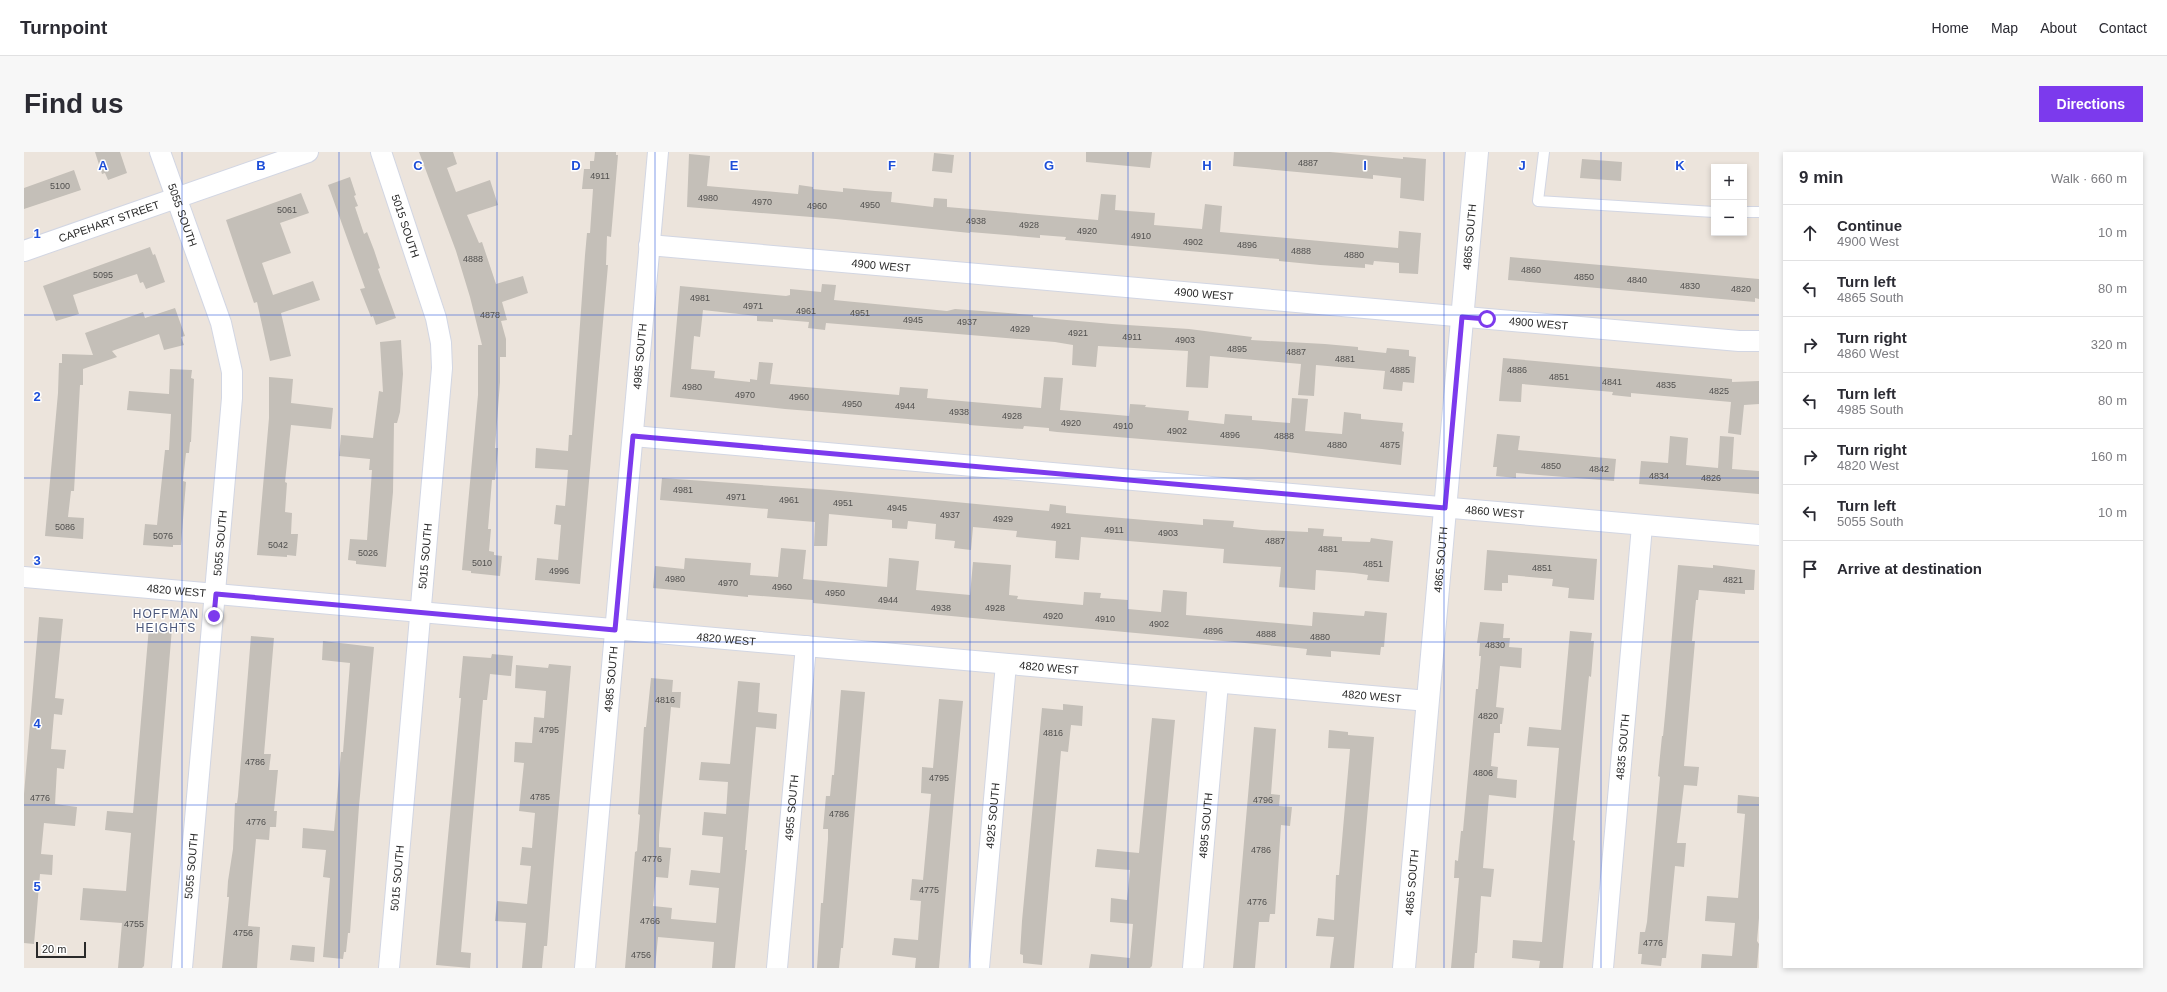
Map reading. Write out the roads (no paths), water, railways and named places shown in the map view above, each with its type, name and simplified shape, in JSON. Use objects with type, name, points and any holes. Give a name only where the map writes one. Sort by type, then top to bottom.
[{"type":"street","name":"5055 SOUTH","points":[[160,152],[221,323],[232,372],[232,398],[216,594],[182,968]]},
{"type":"street","name":"CAPEHART STREET","points":[[24,251],[308,152]]},
{"type":"street","name":"5015 SOUTH","points":[[381,152],[436,318],[441,343],[442,368],[390,968]]},
{"type":"street","name":"4985 SOUTH","points":[[585,968],[658,152]]},
{"type":"street","name":"4865 SOUTH","points":[[1404,968],[1477,152]]},
{"type":"street","name":"4900 WEST","points":[[649,245],[1759,342]]},
{"type":"street","name":"4860 WEST","points":[[633,436],[1642,526],[1759,535]]},
{"type":"street","name":"4835 SOUTH","points":[[1603,968],[1642,526]]},
{"type":"street","name":"4820 WEST","points":[[24,577],[1428,701]]},
{"type":"street","name":"4955 SOUTH","points":[[777,968],[806,646]]},
{"type":"street","name":"4925 SOUTH","points":[[979,968],[1006,664]]},
{"type":"street","name":"4895 SOUTH","points":[[1193,968],[1218,683]]},
{"type":"lane","points":[[1544,152],[1538,201],[1711,212]]},
{"type":"lane","points":[[1747,212],[1759,212]]},
{"type":"district","name":"HOFFMAN HEIGHTS","points":[[166,621]]}]
